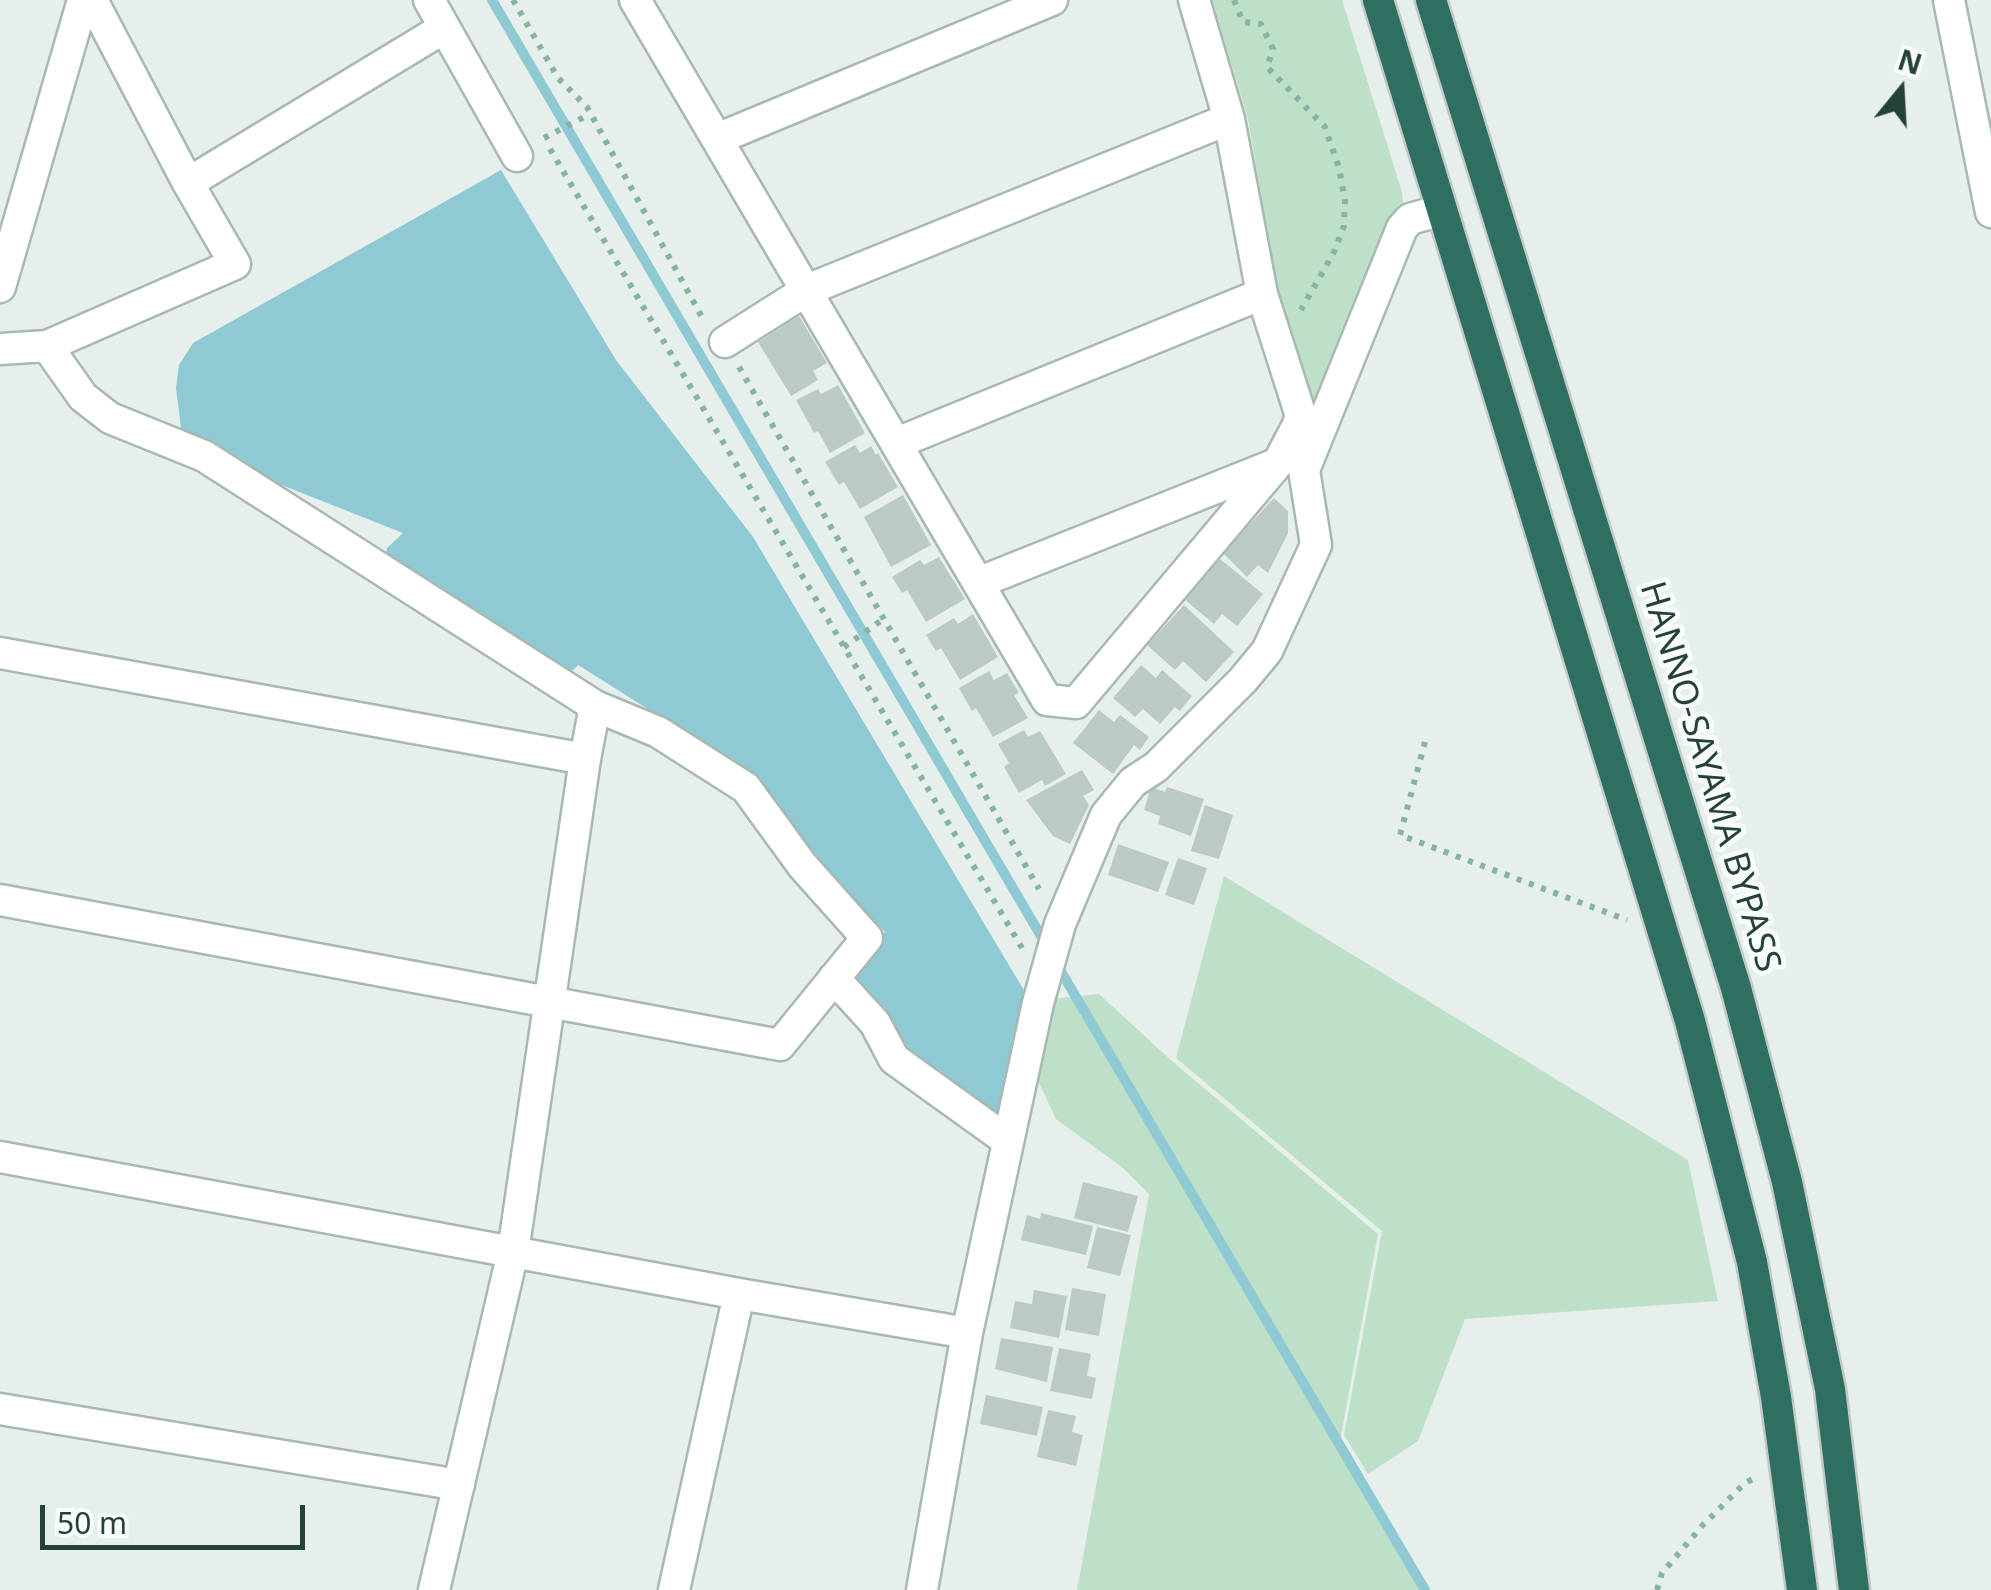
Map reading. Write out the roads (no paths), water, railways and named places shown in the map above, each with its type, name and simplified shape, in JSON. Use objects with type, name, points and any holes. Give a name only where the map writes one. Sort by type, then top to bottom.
[{"type":"highway","points":[[1378,0],[1690,1021],[1752,1262],[1776,1397],[1802,1590]]},
{"type":"highway","name":"HANNO-SAYAMA BYPASS","points":[[1431,0],[1736,988],[1786,1182],[1830,1389],[1854,1590]]},
{"type":"street","points":[[0,287],[82,0]]},
{"type":"street","points":[[0,349],[47,346],[235,264],[188,184],[92,0]]},
{"type":"street","points":[[429,0],[517,156]]},
{"type":"street","points":[[636,0],[1046,700],[1076,704],[1278,463],[1299,423],[1300,413],[1267,306],[1229,119],[1194,0]]},
{"type":"street","points":[[717,139],[1052,0]]},
{"type":"street","points":[[1949,0],[1991,212]]},
{"type":"street","points":[[188,184],[444,28]]},
{"type":"street","points":[[724,342],[807,290],[1229,119]]},
{"type":"street","points":[[922,1590],[968,1333],[1043,983],[1059,929],[1106,815],[1134,782],[1156,767],[1244,680],[1267,651],[1316,545],[1304,470],[1402,228],[1410,220],[1442,210]]},
{"type":"street","points":[[897,443],[1267,306]]},
{"type":"street","points":[[0,900],[780,1045],[868,938],[802,865],[746,788],[658,732],[595,706],[204,456],[110,418],[83,397],[47,346]]},
{"type":"street","points":[[980,582],[1278,463]]},
{"type":"street","points":[[0,653],[584,759]]},
{"type":"street","points":[[434,1590],[513,1252],[584,759],[595,706]]},
{"type":"street","points":[[834,978],[875,1023],[894,1059],[1008,1141]]},
{"type":"street","points":[[0,1157],[968,1333]]},
{"type":"street","points":[[674,1590],[739,1294]]},
{"type":"street","points":[[0,1409],[459,1485]]},
{"type":"water","points":[[501,170],[616,360],[753,537],[1025,992],[1001,1110],[993,1114],[902,1044],[855,976],[885,932],[800,843],[751,774],[578,665],[565,678],[384,560],[387,548],[403,533],[259,476],[182,436],[176,388],[179,365],[193,343]]},
{"type":"waterway","points":[[492,0],[1048,948]]},
{"type":"waterway","points":[[1056,963],[1425,1590]]}]
